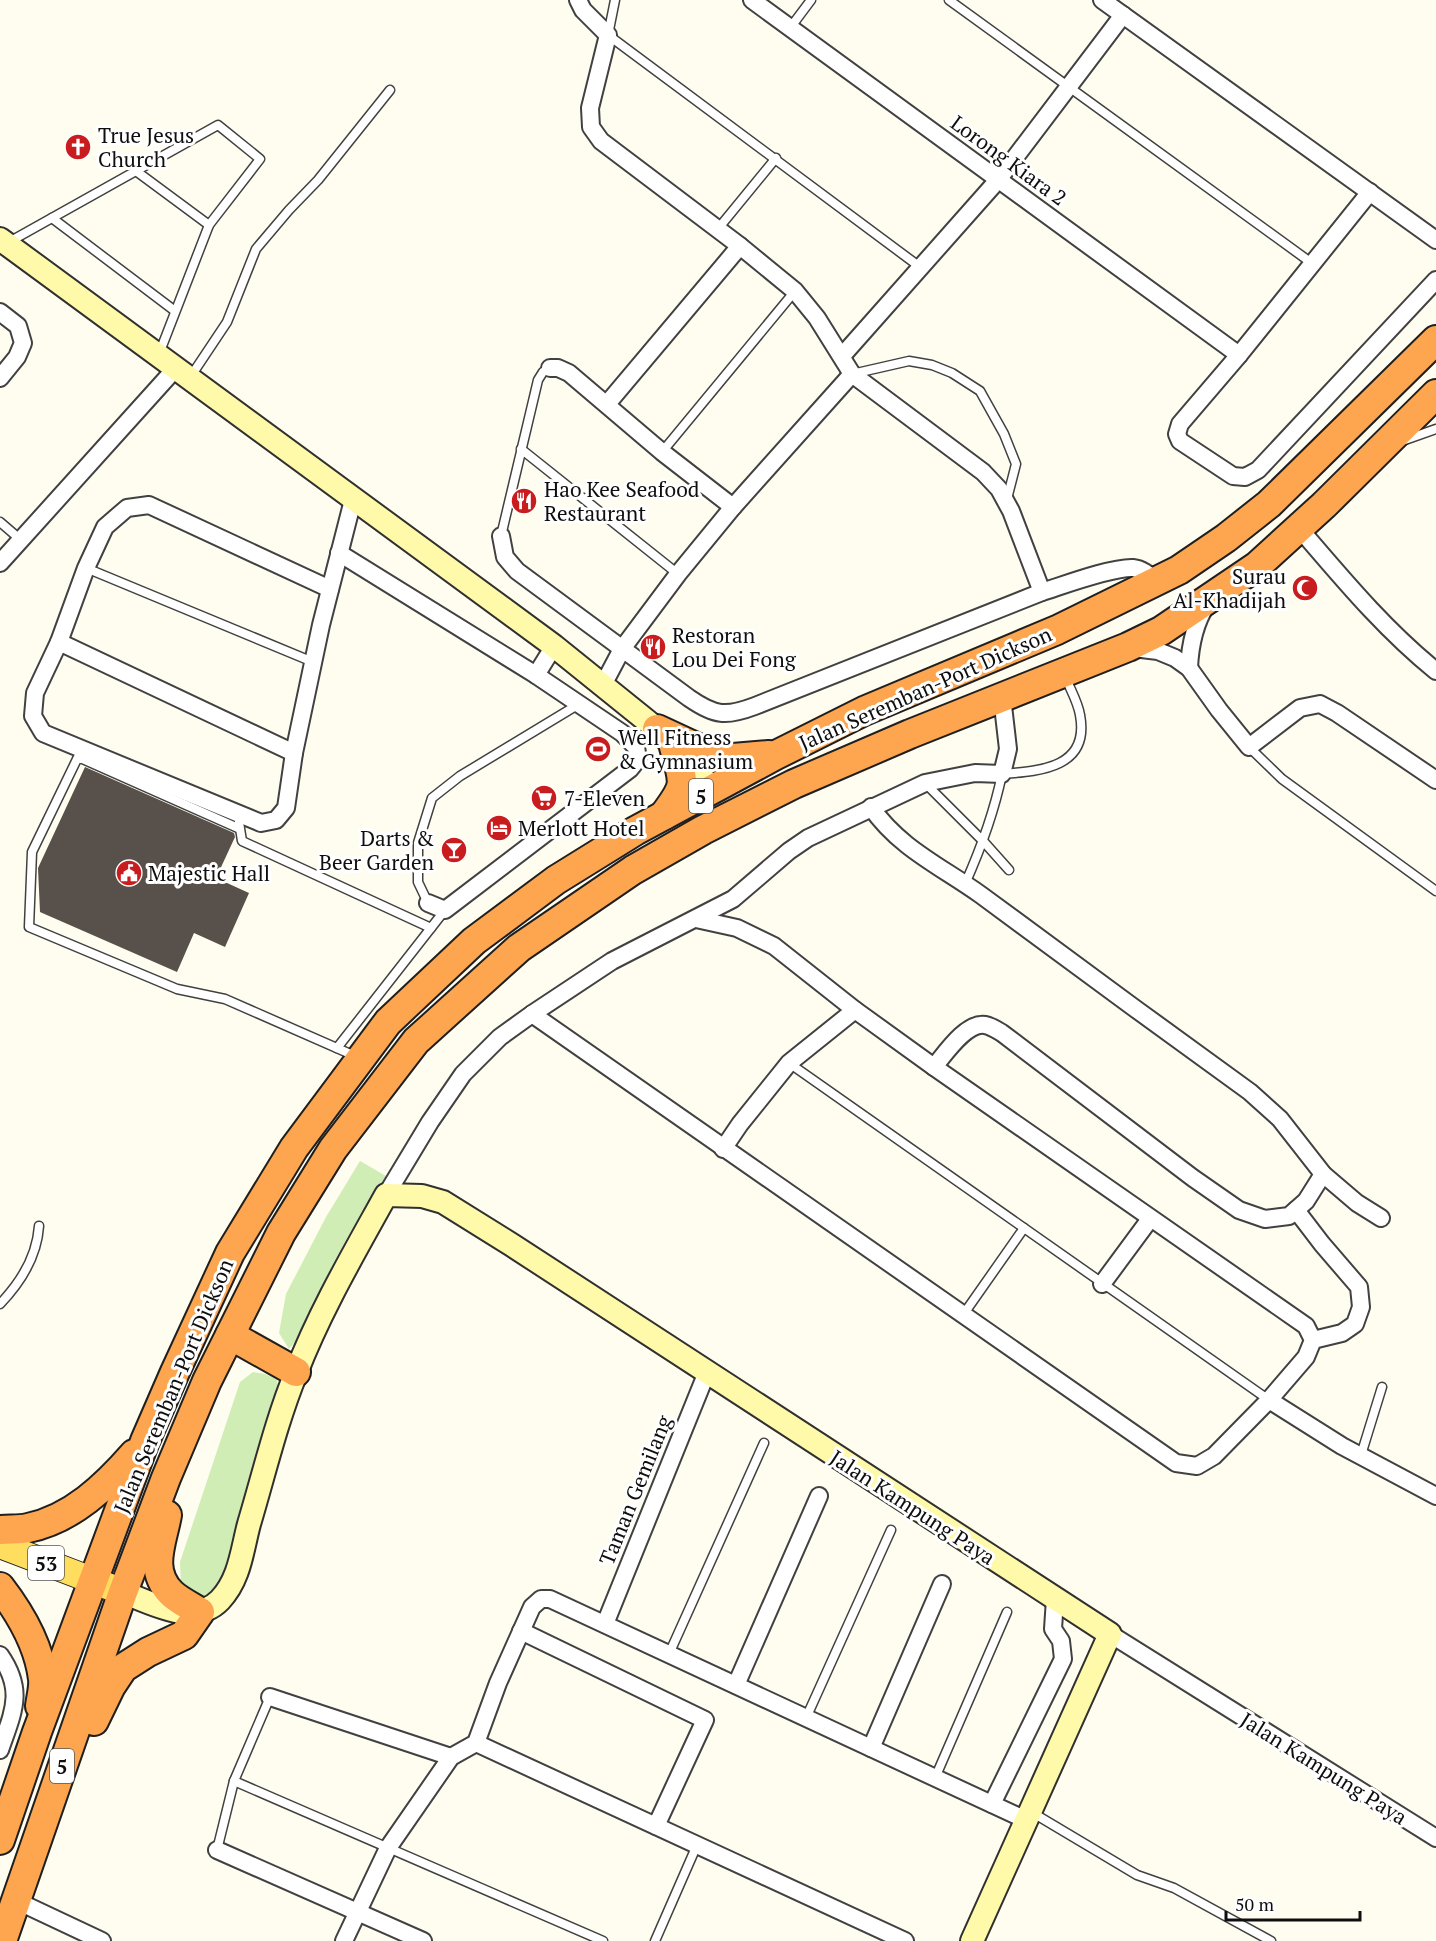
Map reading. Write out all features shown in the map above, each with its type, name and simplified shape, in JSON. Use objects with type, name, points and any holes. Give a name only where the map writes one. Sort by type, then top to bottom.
[{"type":"highway","name":"Jalan Seremban-Port Dickson","points":[[93,1581],[145,1441],[230,1253],[349,1053],[388,1022],[474,941],[556,880],[664,815],[864,711],[1057,630],[1157,582],[1226,538],[1269,504],[1436,340]]},
{"type":"highway","name":"Jalan Seremban-Port Dickson","points":[[123,1592],[166,1478],[207,1381],[281,1233],[333,1149],[416,1041],[510,956],[633,870],[693,836],[794,784],[910,734],[1128,647],[1161,631],[1257,566],[1436,394]]},
{"type":"highway","points":[[713,789],[724,795],[741,794],[849,746],[884,734],[910,734]]},
{"type":"highway","points":[[665,738],[714,755],[734,758],[776,755]]},
{"type":"highway","points":[[664,815],[679,796],[683,781],[665,738]]},
{"type":"highway","points":[[230,1335],[296,1372]]},
{"type":"highway","points":[[0,1530],[27,1528],[51,1521],[80,1505],[111,1479],[145,1441]]},
{"type":"highway","points":[[55,1784],[86,1737],[111,1686],[123,1668],[148,1652],[184,1635],[200,1612],[172,1594],[161,1579],[157,1562],[170,1502],[166,1478]]},
{"type":"highway","name":"5","points":[[0,1840],[93,1581]]},
{"type":"highway","points":[[0,1587],[12,1603],[32,1639],[43,1679],[37,1732]]},
{"type":"highway","name":"5","points":[[2,1941],[123,1592]]},
{"type":"main road","name":"53","points":[[0,1545],[123,1592]]},
{"type":"street","points":[[578,0],[583,10],[608,35],[590,108],[591,127],[601,141],[740,246],[795,291],[817,318],[852,374],[983,472],[999,489],[1006,503],[1042,592]]},
{"type":"street","name":"Lorong Kiara 2","points":[[752,0],[1239,355]]},
{"type":"street","points":[[1102,0],[1435,240]]},
{"type":"street","points":[[842,356],[998,180],[1123,15]]},
{"type":"street","points":[[1370,192],[1313,265],[1180,424],[1176,434],[1180,441],[1233,476],[1245,477],[1258,470],[1436,280]]},
{"type":"street","points":[[3,242],[554,646],[665,738],[713,789]]},
{"type":"street","points":[[607,404],[740,246]]},
{"type":"street","points":[[0,312],[18,326],[23,343],[17,357],[0,378]]},
{"type":"street","points":[[0,564],[174,368]]},
{"type":"street","points":[[550,368],[558,368],[569,373],[662,452],[733,507]]},
{"type":"street","points":[[603,685],[622,649],[678,574],[733,507],[852,374]]},
{"type":"street","points":[[330,589],[149,504],[127,508],[105,527],[86,568],[59,642],[35,693],[33,716],[43,733],[239,821],[261,823],[276,820],[286,808],[294,753],[313,662],[353,500]]},
{"type":"street","points":[[1299,528],[1359,597],[1415,654],[1436,671]]},
{"type":"street","points":[[501,536],[505,557],[517,571],[702,708],[718,714],[735,713],[1042,592],[1117,570],[1134,568],[1146,572],[1157,582]]},
{"type":"street","points":[[339,553],[536,675],[622,733],[636,747],[638,759],[630,769],[445,910],[428,903]]},
{"type":"street","points":[[1189,668],[1190,652],[1199,617],[1212,596]]},
{"type":"street","points":[[59,642],[294,753]]},
{"type":"street","points":[[536,675],[554,646]]},
{"type":"street","points":[[1128,647],[1158,651],[1175,658],[1189,668],[1249,747],[1300,708],[1320,704],[1337,712],[1436,780]]},
{"type":"street","points":[[123,1592],[178,1612],[200,1612],[220,1600],[237,1574],[284,1406],[318,1322],[386,1195],[430,1122],[463,1074],[500,1037],[532,1014],[612,962],[733,899],[789,851],[808,838],[925,783],[975,773],[1002,774],[1008,749],[1002,697]]},
{"type":"street","points":[[871,807],[883,825],[912,850],[965,884],[1250,1092],[1280,1119],[1323,1174],[1357,1203],[1381,1218]]},
{"type":"street","points":[[532,1014],[1176,1463],[1197,1466],[1214,1456],[1269,1400],[1306,1357],[1313,1340],[1306,1326],[934,1067],[855,1010],[774,946],[736,928],[696,919]]},
{"type":"street","points":[[723,1149],[789,1063],[855,1010]]},
{"type":"street","points":[[934,1067],[962,1034],[976,1025],[987,1025],[1002,1033],[1193,1178],[1239,1210],[1265,1218],[1289,1216],[1306,1201],[1323,1174]]},
{"type":"street","name":"Jalan Kampung Paya","points":[[386,1195],[422,1196],[443,1202],[1054,1599],[1436,1838]]},
{"type":"street","points":[[1296,1210],[1359,1287],[1361,1307],[1356,1324],[1342,1332],[1313,1340]]},
{"type":"street","points":[[1102,1284],[1150,1219]]},
{"type":"street","name":"Taman Gemilang","points":[[605,1624],[707,1372]]},
{"type":"street","points":[[1269,1400],[1361,1455],[1436,1496]]},
{"type":"street","points":[[736,1685],[819,1496]]},
{"type":"street","points":[[871,1748],[942,1584]]},
{"type":"street","points":[[344,1941],[388,1848],[451,1757],[476,1743],[532,1606],[541,1599],[550,1599],[605,1624],[992,1804],[1028,1816]]},
{"type":"street","points":[[992,1804],[1063,1659],[1061,1641],[1053,1629],[1054,1599]]},
{"type":"street","points":[[521,1631],[705,1720],[656,1826]]},
{"type":"street","points":[[972,1941],[1110,1634]]},
{"type":"street","points":[[0,1655],[14,1683],[15,1705],[0,1750]]},
{"type":"street","points":[[270,1697],[451,1757]]},
{"type":"street","points":[[476,1743],[905,1941]]},
{"type":"street","points":[[217,1850],[423,1941]]},
{"type":"street","points":[[17,1901],[102,1941]]},
{"type":"lane","points":[[615,0],[608,35],[920,267]]},
{"type":"lane","points":[[790,28],[810,0]]},
{"type":"lane","points":[[949,0],[1313,265]]},
{"type":"lane","points":[[174,368],[227,322],[256,249],[318,180],[390,90]]},
{"type":"lane","points":[[3,242],[52,218],[218,125],[260,159],[209,225],[175,311],[174,368]]},
{"type":"lane","points":[[717,230],[776,158]]},
{"type":"lane","points":[[136,171],[209,225]]},
{"type":"lane","points":[[52,218],[175,311]]},
{"type":"lane","points":[[662,452],[795,291]]},
{"type":"lane","points":[[852,374],[909,362],[932,366],[952,373],[980,391],[1004,434],[1016,465],[1006,503]]},
{"type":"lane","points":[[501,536],[538,380],[543,372],[550,368]]},
{"type":"lane","points":[[1382,448],[1436,429]]},
{"type":"lane","points":[[521,449],[678,574]]},
{"type":"lane","points":[[0,522],[21,540]]},
{"type":"lane","points":[[86,568],[313,662]]},
{"type":"lane","points":[[965,884],[984,842],[1002,774],[1030,772],[1063,763],[1077,749],[1082,730],[1080,713],[1064,673]]},
{"type":"lane","points":[[428,903],[418,882],[418,843],[432,798],[460,776],[579,704]]},
{"type":"lane","points":[[1249,747],[1282,779],[1436,891]]},
{"type":"lane","points":[[431,928],[242,842],[239,821],[78,757],[32,852],[29,927],[177,989],[225,999],[349,1053],[445,910]]},
{"type":"lane","points":[[925,783],[1009,870]]},
{"type":"lane","points":[[789,1063],[1269,1400]]},
{"type":"lane","points":[[0,1304],[16,1287],[31,1261],[38,1243],[39,1226]]},
{"type":"lane","points":[[963,1315],[1024,1228]]},
{"type":"lane","points":[[1361,1455],[1382,1387]]},
{"type":"lane","points":[[669,1654],[764,1443]]},
{"type":"lane","points":[[806,1718],[891,1530]]},
{"type":"lane","points":[[935,1778],[1007,1612]]},
{"type":"lane","points":[[217,1850],[234,1781],[270,1697]]},
{"type":"lane","points":[[234,1781],[603,1941]]},
{"type":"lane","points":[[1028,1816],[1137,1875],[1174,1888],[1270,1941]]},
{"type":"lane","points":[[655,1941],[698,1845]]},
{"type":"green space","points":[[360,1161],[386,1176],[307,1328],[289,1349],[279,1333],[286,1294],[326,1217]]},
{"type":"green space","points":[[253,1372],[277,1379],[279,1400],[226,1580],[209,1600],[181,1585],[180,1562],[240,1382]]},
{"type":"building","name":"Majestic Hall","points":[[85,767],[234,833],[235,837],[216,878],[249,893],[225,947],[194,933],[177,972],[40,912],[38,868]]},
{"type":"place","name":"True Jesus Church","points":[[78,147]]},
{"type":"place","name":"Hao Kee Seafood Restaurant","points":[[524,501]]},
{"type":"place","name":"Surau Al-Khadijah","points":[[1305,588]]},
{"type":"place","name":"Restoran Lou Dei Fong","points":[[653,647]]},
{"type":"place","name":"Well Fitness & Gymnasium","points":[[598,749]]},
{"type":"place","name":"7-Eleven","points":[[544,798]]},
{"type":"place","name":"Merlott Hotel","points":[[499,828]]},
{"type":"place","name":"Darts & Beer Garden","points":[[454,850]]},
{"type":"place","name":"Majestic Hall","points":[[129,873]]}]
